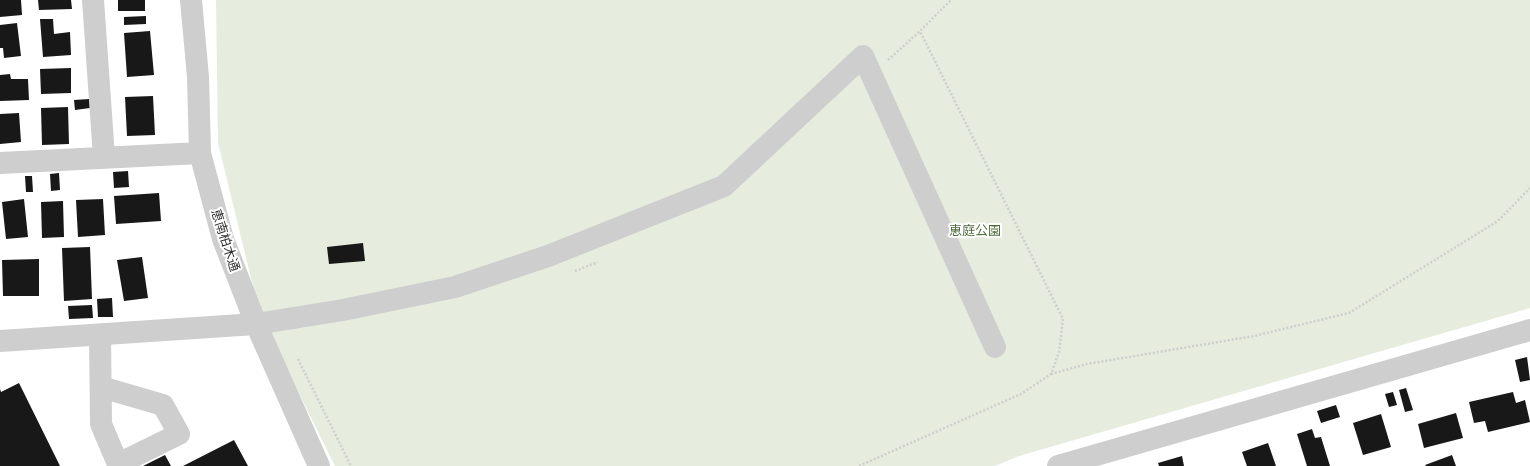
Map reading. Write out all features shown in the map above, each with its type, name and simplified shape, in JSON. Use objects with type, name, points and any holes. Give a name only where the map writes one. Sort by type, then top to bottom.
[{"type":"street","points":[[93,0],[104,157]]},
{"type":"street","name":"恵南柏木通","points":[[191,0],[198,77],[200,153],[223,239],[256,324],[319,466]]},
{"type":"street","points":[[0,341],[256,324],[343,310],[455,287],[548,256],[724,186],[863,56],[995,347]]},
{"type":"street","points":[[0,164],[104,157],[200,153]]},
{"type":"street","points":[[1061,465],[1530,330]]},
{"type":"street","points":[[100,335],[101,387]]},
{"type":"path","points":[[1051,374],[1087,364],[1254,336],[1348,313],[1498,221],[1530,188]]},
{"type":"green space","name":"恵庭公園","points":[[216,0],[1530,0],[1530,308],[1019,456],[995,466],[335,466],[260,315],[218,143]]},
{"type":"building","points":[[0,0],[21,0],[22,15],[0,17]]},
{"type":"building","points":[[38,0],[71,0],[72,9],[39,10]]},
{"type":"building","points":[[118,0],[145,0],[145,11],[118,11]]},
{"type":"building","points":[[146,16],[146,24],[124,25],[124,17]]},
{"type":"building","points":[[40,19],[53,19],[54,34],[70,32],[71,55],[43,57]]},
{"type":"building","points":[[17,23],[21,56],[4,58],[3,48],[0,48],[0,25]]},
{"type":"building","points":[[150,31],[154,75],[127,77],[124,33]]},
{"type":"building","points":[[71,68],[71,93],[41,94],[40,69]]},
{"type":"building","points":[[10,74],[11,79],[28,79],[29,100],[0,101],[0,75]]},
{"type":"building","points":[[153,96],[155,135],[127,136],[125,97]]},
{"type":"building","points":[[89,99],[90,108],[75,110],[74,100]]},
{"type":"building","points":[[68,107],[69,144],[42,145],[41,108]]},
{"type":"building","points":[[19,113],[21,142],[0,144],[0,114]]},
{"type":"building","points":[[128,171],[129,187],[114,188],[113,172]]},
{"type":"building","points":[[59,173],[60,190],[51,191],[50,174]]},
{"type":"building","points":[[25,176],[32,176],[33,192],[26,192]]},
{"type":"building","points":[[159,193],[161,221],[116,224],[114,196]]},
{"type":"building","points":[[24,199],[28,237],[6,239],[2,202]]},
{"type":"building","points":[[103,199],[105,235],[78,237],[76,200]]},
{"type":"building","points":[[63,201],[64,237],[42,238],[41,202]]},
{"type":"building","points":[[363,243],[365,261],[329,264],[327,247]]},
{"type":"building","points":[[90,247],[92,299],[64,301],[62,248]]},
{"type":"building","points":[[142,257],[148,298],[124,301],[117,260]]},
{"type":"building","points":[[39,259],[39,296],[3,296],[2,260]]},
{"type":"building","points":[[112,298],[113,317],[98,317],[97,299]]},
{"type":"building","points":[[92,305],[93,318],[69,319],[68,306]]},
{"type":"building","points":[[1527,357],[1530,380],[1520,382],[1515,360]]},
{"type":"building","points":[[19,383],[60,466],[0,466],[0,389],[1,392]]},
{"type":"building","points":[[1406,388],[1413,410],[1405,412],[1399,390]]},
{"type":"building","points":[[1393,392],[1397,405],[1389,407],[1385,394]]},
{"type":"building","points":[[1513,392],[1516,403],[1525,400],[1530,422],[1488,432],[1485,421],[1474,423],[1469,402]]},
{"type":"building","points":[[1336,405],[1340,417],[1321,423],[1317,411]]},
{"type":"building","points":[[1456,413],[1463,438],[1424,448],[1418,424]]},
{"type":"building","points":[[1381,414],[1391,447],[1363,455],[1353,423]]},
{"type":"building","points":[[1312,429],[1315,438],[1321,437],[1330,466],[1307,466],[1297,434]]},
{"type":"building","points":[[234,440],[248,466],[183,466]]},
{"type":"building","points":[[1268,443],[1276,466],[1247,466],[1242,452]]},
{"type":"building","points":[[165,455],[171,466],[143,466]]},
{"type":"building","points":[[1452,455],[1456,466],[1425,465]]},
{"type":"building","points":[[1182,456],[1184,466],[1159,466],[1158,463]]}]
